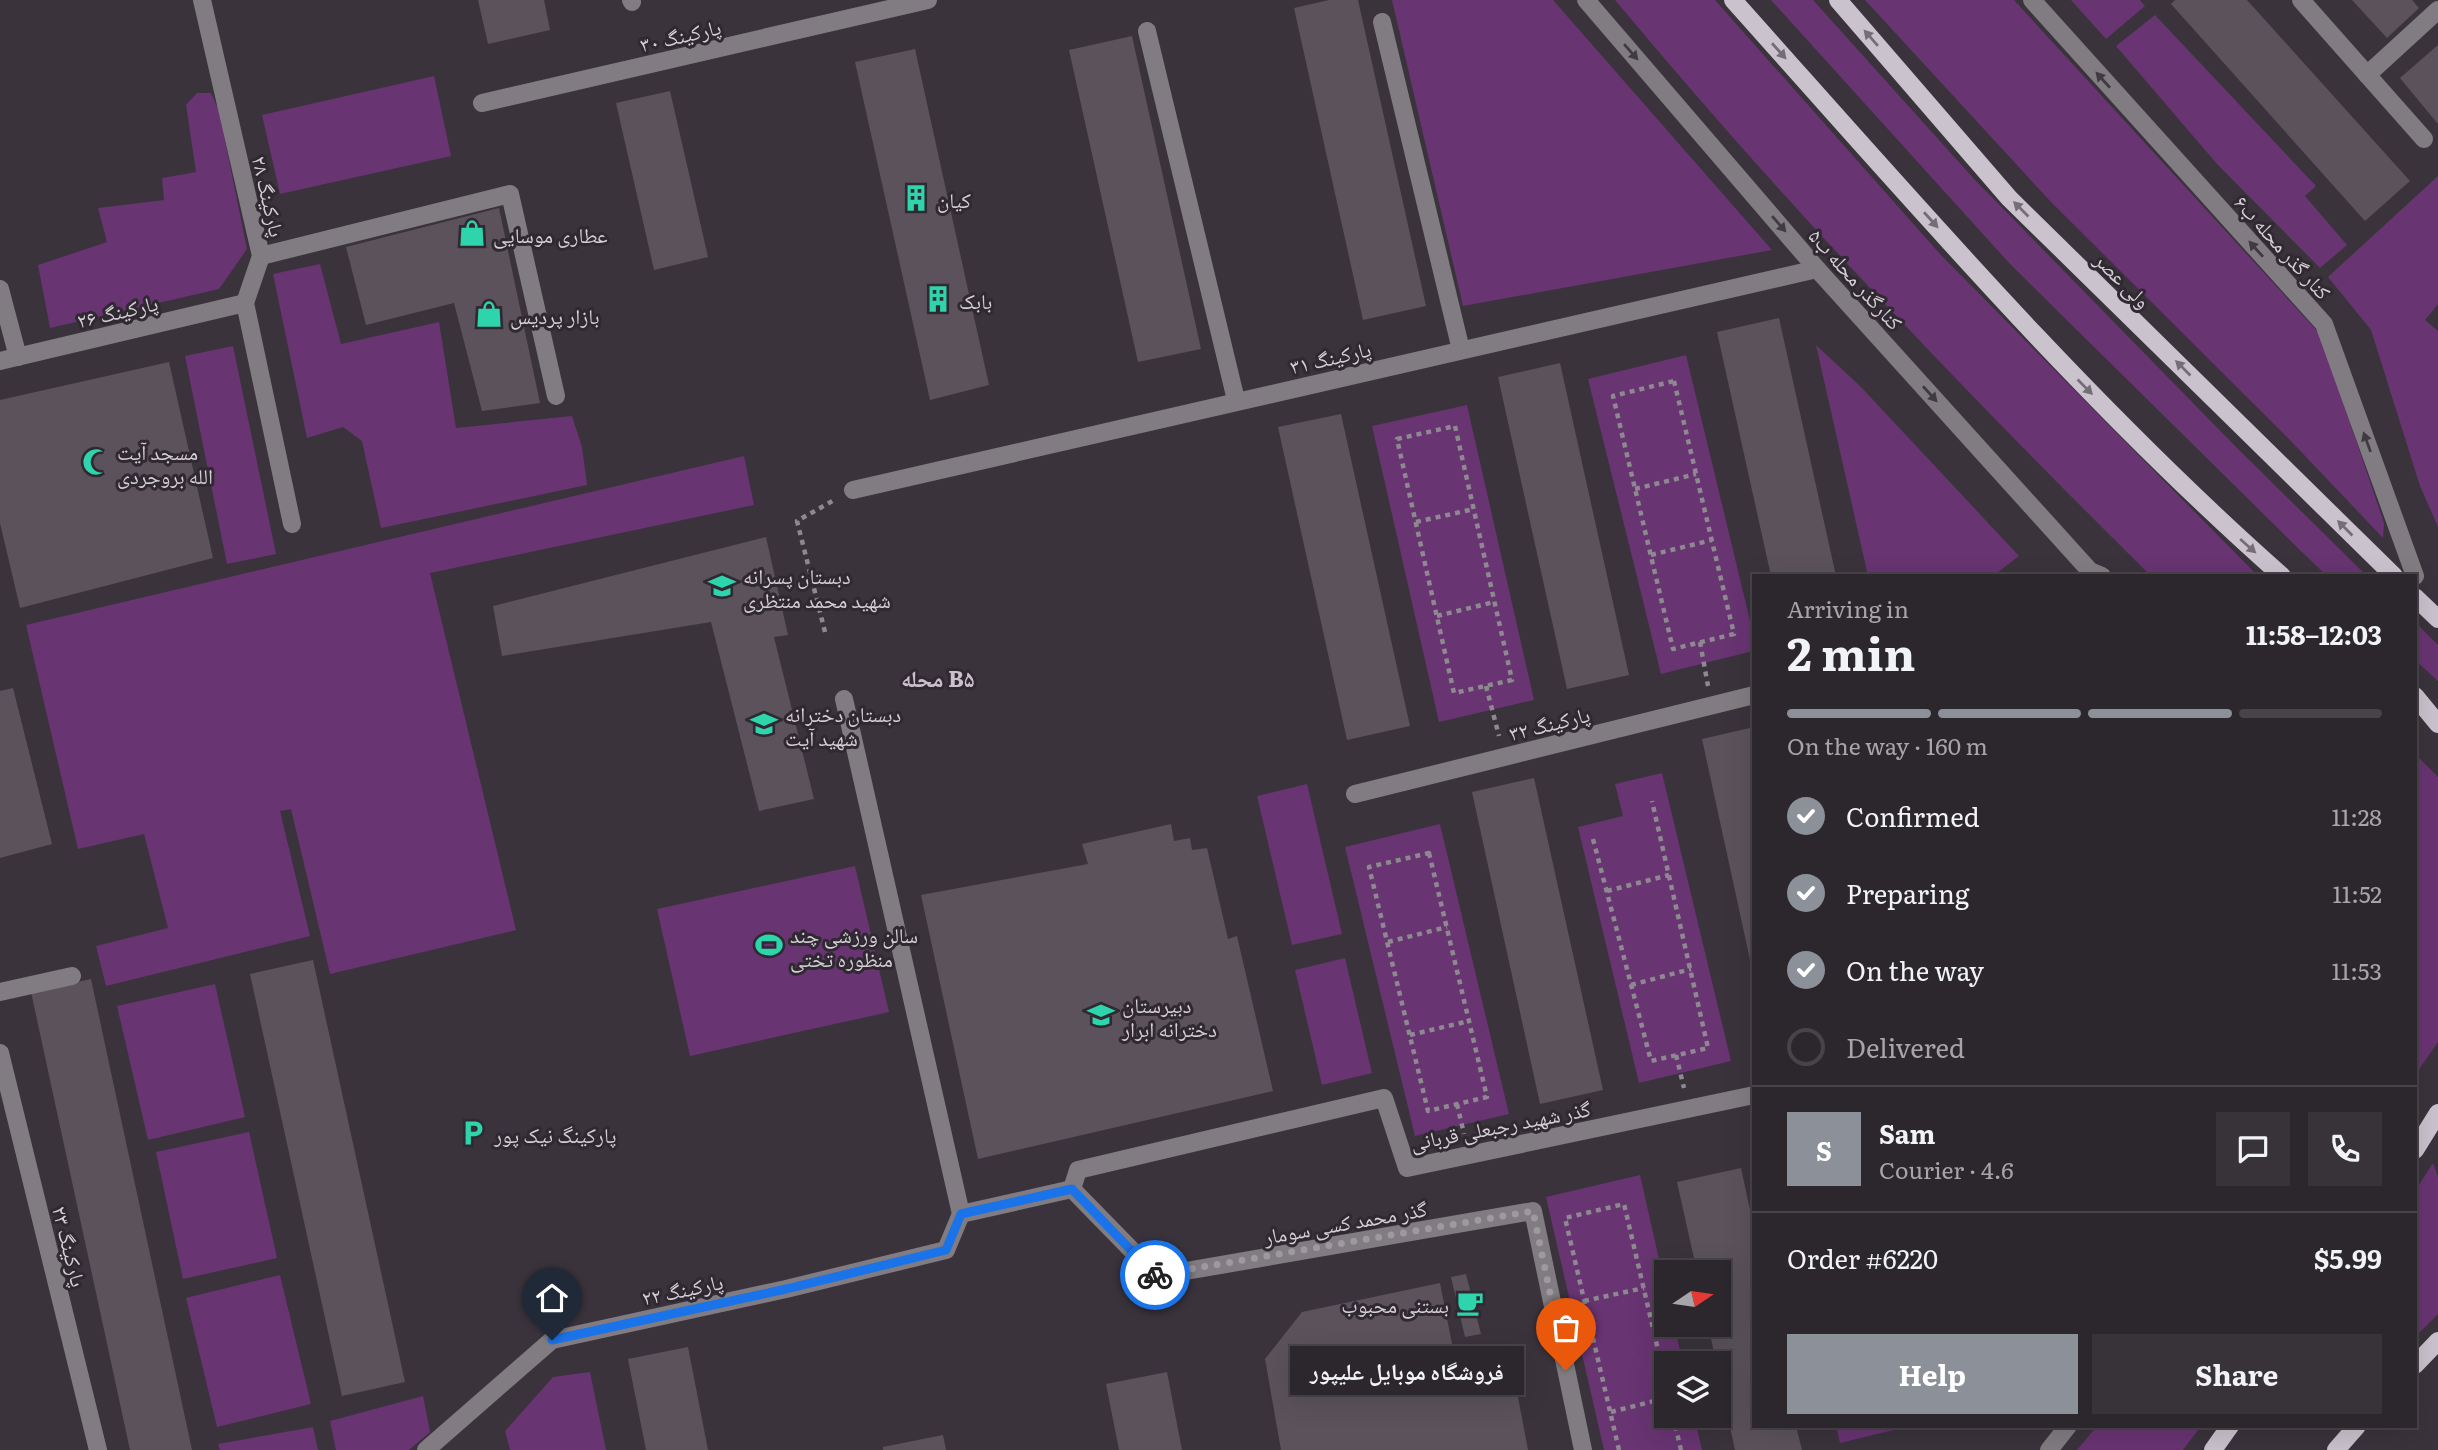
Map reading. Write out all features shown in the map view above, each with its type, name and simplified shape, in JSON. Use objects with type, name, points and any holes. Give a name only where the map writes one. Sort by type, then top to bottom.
[{"type":"main road","points":[[1733,0],[2030,331],[2202,505],[2280,574]]},
{"type":"main road","name":"ولی عصر","points":[[1838,0],[2009,198],[2392,574]]},
{"type":"main road","points":[[2417,698],[2438,724]]},
{"type":"main road","points":[[2417,1147],[2438,1112]]},
{"type":"main road","points":[[2417,1363],[2438,1342]]},
{"type":"main road","points":[[2213,1450],[2229,1428]]},
{"type":"main road","points":[[2336,1450],[2355,1428]]},
{"type":"street","name":"پارکینگ ۲۸","points":[[202,0],[261,256],[245,303]]},
{"type":"street","name":"پارکینگ ۳۰","points":[[482,103],[928,0]]},
{"type":"street","name":"کنارگذر محله ب۵","points":[[1586,0],[1817,269],[2092,574]]},
{"type":"street","name":"کنار گذر محله ب۶","points":[[2032,0],[2324,324],[2414,574]]},
{"type":"street","points":[[2301,0],[2424,139]]},
{"type":"street","points":[[2367,75],[2438,10]]},
{"type":"street","points":[[1382,22],[1461,350]]},
{"type":"street","points":[[1147,31],[1236,400]]},
{"type":"street","points":[[261,256],[510,194],[556,396]]},
{"type":"street","name":"پارکینگ ۳۱","points":[[853,490],[1236,400],[1817,269]]},
{"type":"street","points":[[0,289],[18,357]]},
{"type":"street","points":[[245,303],[292,524]]},
{"type":"street","name":"پارکینگ ۲۶","points":[[0,361],[245,303]]},
{"type":"street","name":"کنار گذر محله ب۶","points":[[2417,581],[2427,608]]},
{"type":"street","name":"پارکینگ ۳۲","points":[[1355,794],[1752,695]]},
{"type":"street","points":[[844,699],[961,1214],[1072,1189]]},
{"type":"street","points":[[0,992],[72,976]]},
{"type":"street","name":"پارکینگ ۲۳","points":[[0,1053],[98,1450]]},
{"type":"street","name":"گذر شهید رجبعلی قربانی","points":[[1072,1189],[1078,1170],[1384,1098],[1407,1168],[1752,1095]]},
{"type":"street","name":"گذر محمد کسی سومار","points":[[1072,1189],[1157,1276],[1533,1211],[1583,1450]]},
{"type":"street","name":"پارکینگ ۲۲","points":[[426,1450],[552,1340],[786,1289],[946,1250],[961,1214]]},
{"type":"street","points":[[2049,1450],[2066,1428]]},
{"type":"path","points":[[1674,381],[1696,474],[1734,635],[1673,649],[1614,396],[1674,381]]},
{"type":"path","points":[[1455,426],[1474,509],[1512,680],[1454,693],[1397,439],[1455,426]]},
{"type":"path","points":[[1635,489],[1696,474]]},
{"type":"path","points":[[825,632],[797,521],[853,490]]},
{"type":"path","points":[[1416,522],[1474,509]]},
{"type":"path","points":[[1651,555],[1712,540]]},
{"type":"path","points":[[1437,616],[1494,602]]},
{"type":"path","points":[[1700,642],[1712,705]]},
{"type":"path","points":[[1486,686],[1504,757]]},
{"type":"path","points":[[1593,839],[1651,1061],[1708,1048],[1652,801]]},
{"type":"path","points":[[1429,853],[1447,927],[1487,1097],[1428,1111],[1369,867],[1429,853]]},
{"type":"path","points":[[1607,891],[1669,875]]},
{"type":"path","points":[[1388,942],[1447,927]]},
{"type":"path","points":[[1631,985],[1690,970]]},
{"type":"path","points":[[1409,1035],[1469,1021]]},
{"type":"path","points":[[1676,1055],[1688,1109]]},
{"type":"path","points":[[1457,1104],[1469,1155]]},
{"type":"path","points":[[1619,1450],[1565,1218],[1624,1204],[1658,1351]]},
{"type":"path","points":[[1584,1301],[1644,1288]]},
{"type":"path","points":[[1611,1412],[1654,1401]]},
{"type":"path","points":[[1676,1428],[1681,1450]]},
{"type":"shaded area","points":[[1392,0],[1553,0],[1772,250],[1463,306]]},
{"type":"shaded area","points":[[1615,0],[1715,0],[1940,254],[2256,574],[2149,574],[2012,437],[1876,294],[1678,75]]},
{"type":"shaded area","points":[[1771,0],[1813,0],[1975,180],[2237,448],[2365,574],[2325,574],[2010,264]]},
{"type":"shaded area","points":[[1865,0],[2014,0],[2320,334],[2384,523],[2383,538],[2289,439],[2050,201]]},
{"type":"shaded area","points":[[2071,0],[2140,0],[2145,6],[2106,39]]},
{"type":"shaded area","points":[[2155,15],[2316,186],[2305,196],[2347,245],[2320,268],[2217,164],[2116,46]]},
{"type":"shaded area","points":[[434,76],[451,156],[280,194],[262,115]]},
{"type":"shaded area","points":[[197,93],[211,93],[219,111],[247,249],[219,289],[50,328],[38,265],[107,242],[98,208],[164,200],[162,178],[196,172],[186,105]]},
{"type":"shaded area","points":[[2438,176],[2438,304],[2425,320],[2438,331],[2438,527],[2420,486],[2371,330],[2328,277]]},
{"type":"shaded area","points":[[320,264],[341,344],[439,322],[456,428],[572,416],[582,447],[587,485],[381,528],[362,441],[343,427],[307,438],[273,274]]},
{"type":"shaded area","points":[[1816,345],[1861,387],[2019,556],[1996,574],[1868,574]]},
{"type":"shaded area","points":[[233,346],[276,554],[227,564],[185,356]]},
{"type":"shaded area","points":[[1686,355],[1752,629],[1752,651],[1661,674],[1588,379]]},
{"type":"shaded area","points":[[1467,405],[1534,700],[1439,722],[1372,426]]},
{"type":"shaded area","points":[[744,456],[754,505],[430,573],[516,930],[330,974],[291,809],[280,811],[310,936],[106,986],[96,946],[168,928],[144,834],[78,849],[26,625]]},
{"type":"shaded area","points":[[2417,624],[2438,645],[2438,681],[2417,662]]},
{"type":"shaded area","points":[[2417,756],[2438,777],[2438,1042],[2417,1072]]},
{"type":"shaded area","points":[[1662,773],[1731,1061],[1639,1083],[1578,827],[1623,816],[1615,784]]},
{"type":"shaded area","points":[[1307,784],[1342,934],[1292,945],[1257,796]]},
{"type":"shaded area","points":[[1440,824],[1509,1114],[1415,1136],[1345,847]]},
{"type":"shaded area","name":"سالن ورزشی چند منظوره تختی","points":[[855,866],[889,1012],[690,1056],[657,909]]},
{"type":"shaded area","points":[[1345,958],[1372,1073],[1322,1085],[1295,970]]},
{"type":"shaded area","points":[[215,984],[245,1117],[148,1140],[117,1006]]},
{"type":"shaded area","points":[[249,1132],[277,1258],[183,1279],[156,1152]]},
{"type":"shaded area","points":[[2433,1163],[2438,1177],[2438,1314],[2417,1335],[2417,1188]]},
{"type":"shaded area","points":[[1640,1175],[1659,1260],[1654,1260],[1654,1337],[1677,1337],[1680,1351],[1654,1351],[1654,1428],[1697,1428],[1702,1450],[1604,1450],[1546,1197]]},
{"type":"shaded area","points":[[280,1275],[311,1404],[217,1427],[186,1298]]},
{"type":"shaded area","points":[[590,1372],[606,1450],[510,1450],[505,1431],[553,1377]]},
{"type":"shaded area","points":[[423,1396],[430,1432],[409,1450],[336,1450],[330,1421]]},
{"type":"shaded area","points":[[313,1427],[318,1450],[220,1450],[218,1444]]},
{"type":"shaded area","points":[[1836,1428],[1902,1428],[1840,1443]]},
{"type":"shaded area","points":[[2095,1428],[2200,1428],[2183,1450],[2077,1450]]},
{"type":"building","points":[[478,0],[544,0],[550,30],[488,44]]},
{"type":"building","points":[[1329,0],[1358,0],[1426,306],[1363,320],[1294,8]]},
{"type":"building","points":[[2175,0],[2247,0],[2410,181],[2365,221],[2171,4]]},
{"type":"building","points":[[2352,0],[2412,0],[2419,8],[2387,38]]},
{"type":"building","points":[[1132,36],[1201,349],[1138,362],[1069,50]]},
{"type":"building","points":[[2438,45],[2438,124],[2400,78]]},
{"type":"building","points":[[915,49],[989,385],[930,400],[855,62]]},
{"type":"building","points":[[670,91],[708,257],[654,270],[616,103]]},
{"type":"building","name":"بازار پردیس","points":[[499,208],[540,403],[482,411],[454,303],[366,325],[346,247]]},
{"type":"building","points":[[1779,318],[1836,574],[1771,574],[1717,332]]},
{"type":"building","name":"مسجد آیت الله بروجردی","points":[[169,362],[213,558],[20,608],[0,523],[0,400]]},
{"type":"building","points":[[1560,363],[1629,675],[1567,689],[1498,377]]},
{"type":"building","points":[[1341,414],[1410,726],[1347,740],[1278,427]]},
{"type":"building","points":[[766,537],[788,635],[774,637],[814,799],[759,811],[711,622],[502,656],[493,606]]},
{"type":"building","points":[[13,688],[52,844],[0,858],[0,691]]},
{"type":"building","points":[[1752,727],[1752,969],[1702,739]]},
{"type":"building","points":[[1534,778],[1603,1090],[1540,1104],[1472,792]]},
{"type":"building","name":"دبیرستان دخترانه ابرار","points":[[1171,824],[1174,841],[1190,838],[1192,850],[1207,848],[1228,939],[1237,936],[1273,1091],[978,1159],[921,895],[1088,864],[1082,844]]},
{"type":"building","points":[[313,960],[405,1382],[342,1396],[250,974]]},
{"type":"building","points":[[91,979],[192,1450],[130,1450],[31,992]]},
{"type":"building","points":[[1741,1168],[1752,1219],[1752,1428],[1796,1428],[1802,1450],[1735,1450],[1730,1428],[1731,1351],[1714,1351],[1711,1337],[1731,1337],[1731,1260],[1694,1260],[1677,1182]]},
{"type":"building","points":[[1466,1274],[1481,1334],[1465,1337],[1451,1277]]},
{"type":"building","points":[[1440,1283],[1457,1369],[1511,1360],[1528,1450],[1281,1450],[1265,1359],[1302,1312]]},
{"type":"building","points":[[688,1347],[708,1450],[646,1450],[628,1359]]},
{"type":"building","points":[[1167,1372],[1182,1450],[1119,1450],[1106,1384]]},
{"type":"building","points":[[943,1435],[946,1450],[883,1450],[883,1447]]},
{"type":"way so far","points":[[1155,1275],[1533,1211],[1566,1370]]},
{"type":"place","name":"کیان","points":[[916,198]]},
{"type":"place","name":"عطاری موسایی","points":[[472,233]]},
{"type":"place","name":"بابک","points":[[938,299]]},
{"type":"place","name":"بازار پردیس","points":[[489,314]]},
{"type":"place","name":"مسجد آیت الله بروجردی","points":[[96,462]]},
{"type":"place","name":"دبستان پسرانه شهید محمد منتظری","points":[[722,586]]},
{"type":"place","name":"دبستان دخترانه شهید آیت","points":[[764,724]]},
{"type":"place","name":"سالن ورزشی چند منظوره تختی","points":[[769,945]]},
{"type":"place","name":"دبیرستان دخترانه ابرار","points":[[1101,1015]]},
{"type":"place","name":"پارکینگ نیک پور","points":[[473,1133]]},
{"type":"place","name":"بستنی محبوب","points":[[1470,1303]]},
{"type":"place","name":"فروشگاه موبایل علیپور","points":[[1566,1370]]},
{"type":"district","name":"محله B۵","points":[[938,677]]},
{"type":"route","points":[[552,1340],[786,1289],[946,1250],[961,1214],[1072,1189],[1155,1275]]}]
